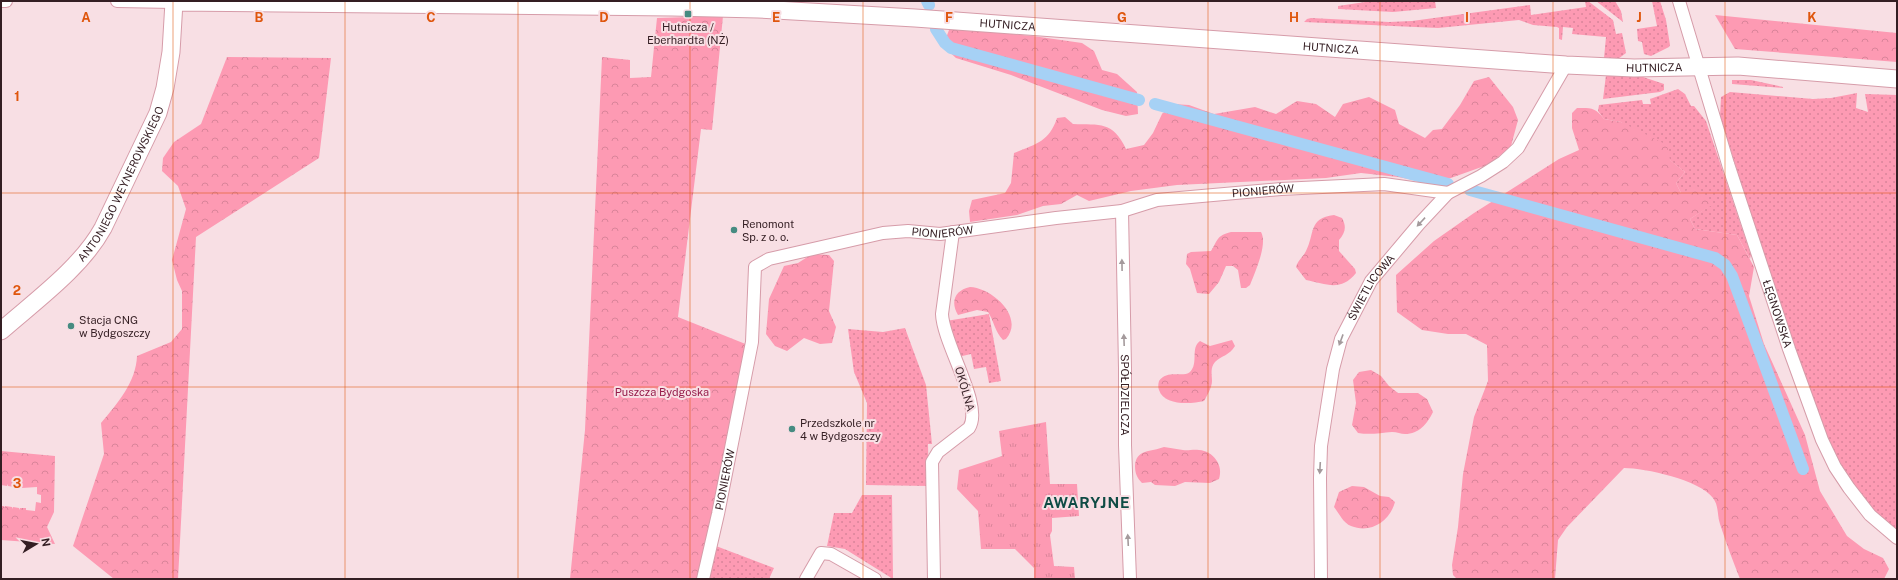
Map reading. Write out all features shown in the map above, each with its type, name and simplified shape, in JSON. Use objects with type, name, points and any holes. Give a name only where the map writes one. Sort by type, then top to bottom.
[{"type":"street","points":[[1,1],[6,1]]},
{"type":"street","name":"HUTNICZA","points":[[118,1],[591,3],[758,9],[915,18],[1566,65],[1634,68],[1738,66],[1897,79]]},
{"type":"street","name":"ŁĘGNOWSKA","points":[[1679,1],[1715,122],[1789,349],[1822,440],[1835,467],[1849,488],[1870,515],[1897,538]]},
{"type":"street","name":"ANTONIEGO WEYNEROWSKIEGO","points":[[1,331],[63,276],[96,240],[103,228],[158,113],[165,88],[171,52],[174,2]]},
{"type":"street","name":"ŚWIETLICOWA","points":[[1321,579],[1321,446],[1333,369],[1341,339],[1359,302],[1379,270],[1448,193],[1481,176],[1503,162],[1518,148],[1566,65]]},
{"type":"street","name":"PIONIERÓW","points":[[703,579],[718,514],[752,342],[755,266],[769,259],[882,233],[896,231],[928,234],[953,232],[1049,218],[1122,211],[1157,200],[1289,189],[1384,184],[1448,193]]},
{"type":"street","name":"SPÓŁDZIELCZA","points":[[1122,211],[1125,445],[1130,579]]},
{"type":"street","name":"OKÓLNA","points":[[934,579],[932,462],[938,452],[969,428],[972,424],[973,415],[965,382],[942,324],[953,232]]},
{"type":"street","points":[[806,579],[821,553],[826,553],[831,554],[875,579]]},
{"type":"green space","points":[[1372,1],[1435,1],[1436,8],[1393,12],[1338,9],[1338,6]]},
{"type":"green space","points":[[1585,1],[1588,1],[1613,20],[1616,34],[1622,33],[1626,53],[1618,59],[1604,58],[1606,37],[1572,34],[1573,28],[1563,27],[1562,40],[1559,39],[1559,28],[1557,27],[1533,25],[1519,20],[1438,28],[1304,22],[1311,18],[1389,22],[1412,21],[1530,5],[1531,15],[1586,7]]},
{"type":"green space","points":[[1596,1],[1615,1],[1621,11],[1623,22]]},
{"type":"green space","points":[[1652,1],[1660,1],[1666,20],[1670,45],[1669,47],[1651,56],[1644,54],[1642,42],[1638,41],[1637,29],[1657,26]]},
{"type":"green space","points":[[1715,15],[1897,33],[1897,62],[1735,49]]},
{"type":"green space","name":"Puszcza Bydgoska","points":[[723,16],[712,130],[701,129],[678,317],[748,345],[708,538],[697,579],[570,579],[585,430],[602,57],[630,60],[630,78],[651,77],[657,18]]},
{"type":"green space","points":[[949,30],[968,30],[1033,36],[1082,43],[1094,51],[1102,70],[1117,74],[1137,92],[1138,114],[1126,116],[1102,110],[1011,75],[956,58],[943,46]]},
{"type":"green space","points":[[227,57],[331,58],[319,158],[196,237],[178,579],[114,579],[73,546],[104,454],[101,423],[120,400],[130,383],[136,366],[137,356],[171,342],[182,329],[182,291],[177,280],[172,260],[186,209],[178,186],[162,171],[163,158],[174,142],[201,124]]},
{"type":"green space","points":[[1606,75],[1643,77],[1664,84],[1664,90],[1660,92],[1603,99]]},
{"type":"green space","points":[[1489,77],[1513,107],[1518,120],[1511,146],[1490,164],[1434,184],[1398,177],[1361,173],[1326,178],[1177,185],[1131,191],[1089,201],[1077,195],[1061,204],[1043,206],[1017,215],[970,222],[969,211],[972,200],[1005,193],[1011,183],[1014,153],[1041,141],[1046,137],[1054,126],[1057,118],[1065,117],[1073,124],[1105,126],[1116,133],[1126,149],[1144,145],[1153,133],[1162,114],[1173,104],[1189,105],[1214,114],[1255,107],[1276,114],[1297,101],[1316,104],[1335,117],[1343,104],[1369,97],[1395,110],[1399,124],[1425,138],[1433,130],[1442,129],[1460,105],[1474,81]]},
{"type":"green space","points":[[1732,80],[1751,80],[1783,88],[1732,84]]},
{"type":"green space","points":[[1678,89],[1685,94],[1691,106],[1694,106],[1706,121],[1751,255],[1750,259],[1737,235],[1695,229],[1690,219],[1711,205],[1681,193],[1676,183],[1685,172],[1621,122],[1604,119],[1598,111],[1599,105],[1642,100],[1643,104],[1651,104],[1650,99]]},
{"type":"green space","points":[[1730,92],[1813,99],[1831,98],[1857,93],[1856,108],[1868,112],[1865,94],[1897,95],[1897,531],[1872,508],[1851,480],[1833,449],[1803,380],[1720,116],[1721,97]]},
{"type":"green space","points":[[1577,108],[1595,110],[1604,119],[1621,122],[1667,145],[1670,160],[1685,172],[1676,183],[1681,193],[1697,186],[1712,205],[1690,219],[1695,229],[1737,235],[1754,267],[1749,296],[1764,344],[1805,435],[1820,491],[1847,536],[1864,549],[1883,558],[1889,569],[1884,579],[1740,579],[1720,524],[1716,504],[1713,498],[1697,486],[1672,476],[1645,470],[1624,468],[1567,527],[1558,540],[1555,579],[1457,579],[1453,575],[1452,565],[1458,527],[1463,474],[1474,417],[1488,381],[1487,345],[1466,334],[1448,334],[1422,330],[1397,312],[1396,275],[1434,241],[1474,213],[1559,159],[1579,150],[1572,128],[1572,113]]},
{"type":"green space","points":[[1334,215],[1342,218],[1345,227],[1343,235],[1339,240],[1339,251],[1355,269],[1356,273],[1345,283],[1339,285],[1327,285],[1306,280],[1296,267],[1299,260],[1309,245],[1316,223],[1326,217]]},
{"type":"green space","points":[[1231,232],[1261,232],[1263,237],[1262,251],[1258,266],[1250,285],[1246,288],[1241,288],[1238,270],[1233,266],[1226,266],[1219,282],[1209,294],[1197,293],[1190,269],[1186,264],[1187,254],[1191,252],[1211,251],[1216,241],[1220,237]]},
{"type":"green space","points":[[812,254],[829,255],[834,261],[829,311],[836,327],[832,343],[820,344],[804,338],[787,351],[775,346],[766,334],[769,299],[784,266],[798,263]]},
{"type":"green space","points":[[970,287],[988,292],[1003,305],[1009,313],[1011,330],[1006,339],[1003,340],[1000,337],[988,312],[977,310],[958,315],[954,306],[955,297],[961,291]]},
{"type":"green space","points":[[989,314],[1001,381],[989,383],[986,367],[974,369],[971,354],[958,357],[946,321]]},
{"type":"green space","points":[[905,328],[926,385],[932,444],[928,444],[929,486],[866,485],[867,403],[854,372],[848,329],[883,332]]},
{"type":"green space","points":[[1232,340],[1235,346],[1233,349],[1213,364],[1211,386],[1204,401],[1178,403],[1166,399],[1162,395],[1158,388],[1159,381],[1166,375],[1187,374],[1190,372],[1194,364],[1195,348],[1200,341],[1210,346]]},
{"type":"green space","points":[[1371,370],[1381,376],[1389,386],[1398,393],[1418,393],[1427,399],[1433,412],[1422,428],[1410,434],[1392,432],[1371,434],[1358,433],[1352,425],[1356,403],[1353,380],[1359,372]]},
{"type":"green space","points":[[1046,422],[1050,484],[1077,484],[1079,516],[1052,518],[1052,531],[1050,535],[1054,566],[1074,567],[1075,579],[1034,579],[1034,568],[1015,549],[981,549],[978,511],[957,489],[959,470],[1002,456],[999,431]]},
{"type":"green space","points":[[1164,447],[1199,450],[1209,453],[1219,464],[1219,479],[1210,483],[1185,482],[1175,486],[1155,485],[1151,482],[1142,483],[1135,471],[1138,457],[1145,452]]},
{"type":"green space","points":[[1,451],[55,456],[54,512],[47,527],[55,544],[1,540],[1,506],[4,506],[4,508],[5,506],[12,507],[12,509],[13,507],[19,508],[20,510],[20,508],[26,508],[26,510],[35,511],[36,502],[41,503],[41,495],[37,494],[37,487],[22,488],[22,486],[15,487],[15,485],[14,487],[8,486],[7,484],[7,486],[1,485]]},
{"type":"green space","points":[[1352,486],[1364,487],[1380,496],[1389,497],[1395,502],[1389,515],[1379,524],[1372,527],[1358,528],[1348,525],[1334,507],[1339,492]]},
{"type":"green space","points":[[862,495],[892,495],[893,579],[845,549],[827,546],[834,513],[852,513]]},
{"type":"green space","points":[[716,546],[774,568],[769,579],[708,579]]},
{"type":"waterway","points":[[927,1],[929,5]]},
{"type":"waterway","points":[[936,29],[945,43],[951,48],[1139,100]]},
{"type":"waterway","points":[[1155,104],[1448,184]]},
{"type":"waterway","points":[[1470,190],[1715,258],[1725,265],[1732,276],[1803,469]]},
{"type":"place","name":"Hutnicza / Eberhardta (NŻ)","points":[[688,14]]},
{"type":"place","name":"Renomont Sp. z o. o.","points":[[734,230]]},
{"type":"place","name":"Stacja CNG w Bydgoszczy","points":[[71,326]]},
{"type":"place","name":"Przedszkole nr 4 w Bydgoszczy","points":[[792,429]]},
{"type":"district","name":"AWARYJNE","points":[[1087,502]]}]
